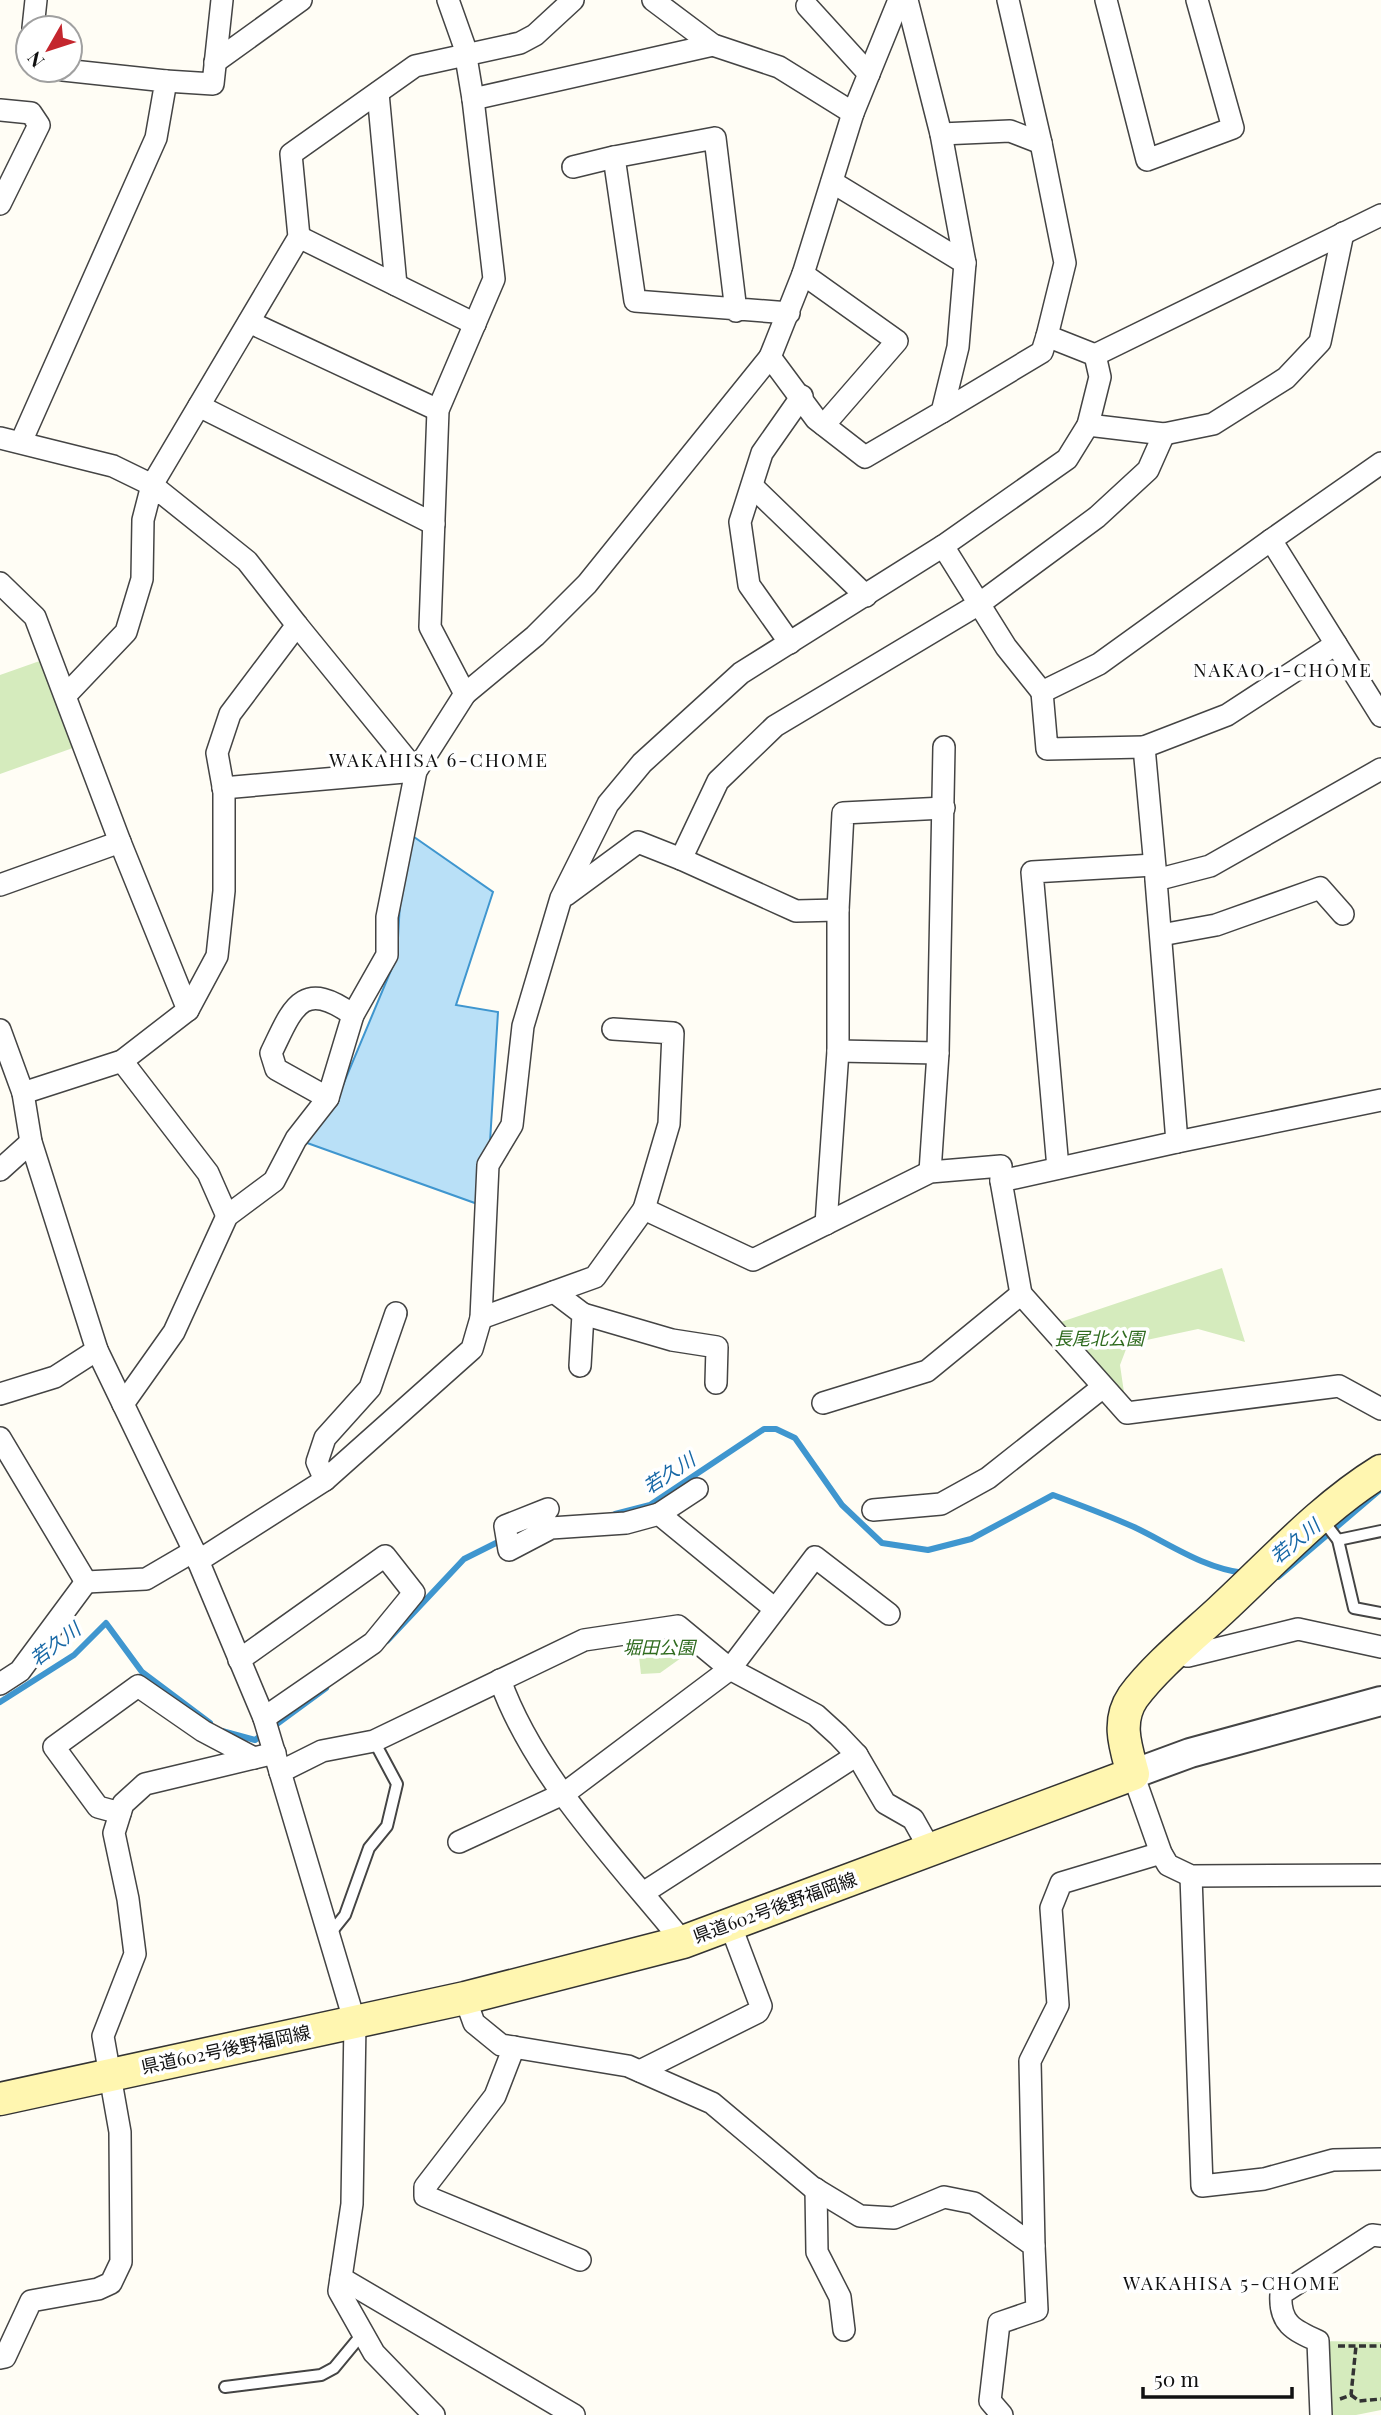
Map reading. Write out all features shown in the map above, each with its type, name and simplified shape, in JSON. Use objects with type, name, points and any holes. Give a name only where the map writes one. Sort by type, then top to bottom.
[{"type":"main road","points":[[1133,1774],[1122,1735],[1133,1698],[1259,1574],[1329,1529],[1354,1488],[1381,1471]]},
{"type":"main road","name":"県道602号後野福岡線","points":[[0,2098],[465,1997],[683,1942],[1133,1774]]},
{"type":"street","points":[[84,72],[166,82],[213,84],[222,0]]},
{"type":"street","points":[[215,62],[301,0]]},
{"type":"street","points":[[448,0],[465,53],[473,99],[494,279],[438,410],[430,627],[465,694]]},
{"type":"street","points":[[66,695],[127,632],[142,579],[143,520],[152,485],[299,237],[291,154],[415,66],[520,43],[535,35],[573,0]]},
{"type":"street","points":[[653,0],[713,45],[779,67],[853,113]]},
{"type":"street","points":[[123,1404],[174,1332],[227,1216],[274,1181],[296,1139],[328,1098],[353,1015],[387,955],[387,917],[416,771],[465,694],[535,636],[587,584],[770,357],[803,274],[853,113],[899,0]]},
{"type":"street","points":[[907,0],[941,134],[965,263],[958,347],[942,412]]},
{"type":"street","points":[[770,357],[802,396],[816,419],[864,457],[1042,352],[1065,263],[1008,0]]},
{"type":"street","points":[[1106,0],[1147,160],[1233,128],[1197,0]]},
{"type":"street","points":[[807,6],[869,74]]},
{"type":"street","points":[[473,99],[713,45]]},
{"type":"street","points":[[166,82],[156,138],[10,440],[113,466],[152,485],[247,561],[416,771]]},
{"type":"street","points":[[378,93],[396,285]]},
{"type":"street","points":[[0,110],[31,114],[38,125],[0,204]]},
{"type":"street","points":[[941,134],[1010,131],[1041,143]]},
{"type":"street","points":[[573,167],[715,138],[736,311]]},
{"type":"street","points":[[614,157],[635,301],[736,311],[789,313]]},
{"type":"street","points":[[832,182],[965,263]]},
{"type":"street","points":[[1047,335],[1095,355],[1381,215]]},
{"type":"street","points":[[1088,425],[1164,434],[1213,424],[1286,378],[1320,342],[1343,233]]},
{"type":"street","points":[[299,237],[475,324]]},
{"type":"street","points":[[803,274],[897,341],[824,425]]},
{"type":"street","points":[[249,322],[438,410]]},
{"type":"street","points":[[0,1684],[20,1671],[86,1582],[146,1578],[196,1556],[325,1480],[472,1349],[481,1318],[488,1165],[512,1125],[523,1026],[561,898],[608,804],[642,763],[741,673],[943,546],[1067,459],[1088,425],[1100,377],[1095,355]]},
{"type":"street","points":[[790,643],[750,585],[740,522],[762,453],[802,396]]},
{"type":"street","points":[[199,405],[434,524]]},
{"type":"street","points":[[681,859],[718,781],[775,726],[979,604],[1097,517],[1148,470],[1164,434]]},
{"type":"street","points":[[1042,692],[1099,664],[1381,463]]},
{"type":"street","points":[[752,486],[866,596]]},
{"type":"street","points":[[1272,540],[1381,716]]},
{"type":"street","points":[[943,546],[1006,647],[1042,692],[1047,749],[1144,747],[1227,715],[1336,644]]},
{"type":"street","points":[[0,583],[35,617],[120,842],[188,1010]]},
{"type":"street","points":[[23,1093],[122,1061],[188,1010],[217,956],[223,891],[223,788],[217,753],[230,715],[297,625]]},
{"type":"street","points":[[930,1172],[938,1053],[944,747]]},
{"type":"street","points":[[1144,747],[1177,1142]]},
{"type":"street","points":[[1058,1168],[1031,872],[1155,872],[1210,866],[1381,769]]},
{"type":"street","points":[[223,788],[416,771]]},
{"type":"street","points":[[826,1224],[838,1051],[838,910],[843,813],[944,808]]},
{"type":"street","points":[[0,885],[120,842]]},
{"type":"street","points":[[561,898],[638,842],[796,911],[838,910]]},
{"type":"street","points":[[1161,935],[1216,925],[1320,888],[1343,914]]},
{"type":"street","points":[[328,1098],[276,1069],[271,1054],[294,1006],[310,998],[338,1004],[353,1015]]},
{"type":"street","points":[[481,1318],[595,1277],[644,1209],[669,1124],[673,1033],[613,1029]]},
{"type":"street","points":[[0,1030],[23,1093],[31,1142],[97,1350],[196,1556],[271,1742],[355,2022],[352,2204],[339,2291],[374,2353],[434,2415]]},
{"type":"street","points":[[838,1051],[938,1053]]},
{"type":"street","points":[[122,1061],[208,1173],[227,1216]]},
{"type":"street","points":[[1001,1181],[1381,1100]]},
{"type":"street","points":[[0,1170],[31,1142]]},
{"type":"street","points":[[644,1209],[752,1260],[930,1172],[1001,1166],[1001,1181],[1021,1294],[1127,1413],[1339,1386],[1381,1409]]},
{"type":"street","points":[[554,1292],[583,1314],[671,1340],[717,1347],[716,1383]]},
{"type":"street","points":[[823,1403],[927,1371],[1021,1294]]},
{"type":"street","points":[[325,1480],[317,1462],[326,1438],[370,1388],[396,1313]]},
{"type":"street","points":[[580,1366],[583,1314]]},
{"type":"street","points":[[0,1394],[55,1377],[97,1350]]},
{"type":"street","points":[[873,1510],[941,1504],[988,1478],[1103,1387]]},
{"type":"street","points":[[0,1438],[86,1582]]},
{"type":"street","points":[[548,1509],[505,1526],[509,1550],[551,1528],[626,1523],[659,1514],[697,1489]]},
{"type":"street","points":[[659,1514],[775,1609]]},
{"type":"street","points":[[0,2358],[5,2357],[31,2301],[98,2289],[111,2283],[121,2262],[120,2132],[103,2036],[135,1954],[128,1899],[114,1833],[123,1804],[145,1783],[254,1758],[373,1643],[414,1593],[385,1556],[239,1660]]},
{"type":"street","points":[[458,1842],[565,1793],[730,1669],[815,1557],[889,1614]]},
{"type":"street","points":[[271,1742],[322,1751],[374,1741],[584,1640],[677,1626],[730,1669],[816,1715],[857,1755],[885,1803],[913,1819],[931,1851]]},
{"type":"street","points":[[1181,1648],[1188,1656],[1298,1629],[1381,1647]]},
{"type":"street","points":[[499,1680],[512,1715],[565,1793],[683,1942]]},
{"type":"street","points":[[120,1813],[97,1807],[54,1747],[138,1686],[203,1731],[254,1758]]},
{"type":"street","points":[[1381,1701],[1191,1753],[1133,1774],[1161,1853],[1168,1865],[1191,1876],[1381,1875]]},
{"type":"street","points":[[643,1893],[857,1755]]},
{"type":"street","points":[[992,2410],[999,2323],[1037,2310],[1030,2061],[1058,2005],[1051,1908],[1060,1884],[1161,1853]]},
{"type":"street","points":[[1191,1876],[1202,2186],[1264,2179],[1333,2160],[1381,2159]]},
{"type":"street","points":[[640,2071],[758,2012],[761,2006],[730,1924]]},
{"type":"street","points":[[465,1997],[474,2023],[501,2045],[628,2066],[712,2103],[816,2189],[860,2216],[894,2218],[944,2197],[974,2203],[1034,2246]]},
{"type":"street","points":[[514,2047],[495,2096],[425,2188],[425,2196],[580,2260]]},
{"type":"street","points":[[816,2189],[817,2252],[841,2297],[844,2330]]},
{"type":"street","points":[[1321,2411],[1318,2341],[1294,2330],[1280,2311],[1281,2294],[1372,2235],[1381,2236]]},
{"type":"street","points":[[341,2278],[574,2415]]},
{"type":"lane","points":[[1381,1531],[1329,1529],[1354,1608],[1381,1613]]},
{"type":"lane","points":[[329,1935],[345,1915],[369,1849],[387,1826],[390,1815],[397,1784],[374,1741]]},
{"type":"lane","points":[[225,2387],[321,2375],[334,2368],[363,2333]]},
{"type":"path","points":[[1318,2341],[1325,2346],[1381,2346]]},
{"type":"path","points":[[1351,2395],[1356,2346]]},
{"type":"path","points":[[1321,2411],[1351,2395]]},
{"type":"path","points":[[1351,2395],[1359,2401],[1381,2399]]},
{"type":"green space","points":[[51,657],[84,744],[0,774],[0,675]]},
{"type":"green space","name":"長尾北公園","points":[[1222,1268],[1245,1342],[1198,1329],[1128,1344],[1120,1365],[1127,1413],[1049,1326]]},
{"type":"green space","name":"堀田公園","points":[[678,1626],[702,1643],[660,1673],[641,1674],[636,1631]]},
{"type":"green space","points":[[1318,2341],[1381,2342],[1381,2410],[1356,2415],[1321,2415]]},
{"type":"water","points":[[404,830],[493,892],[456,1005],[498,1012],[486,1207],[296,1139],[343,1085],[397,956]]},
{"type":"waterway","name":"若久川","points":[[615,1514],[650,1505],[764,1429],[776,1429],[795,1438],[842,1505],[882,1543],[928,1550],[971,1539],[1053,1495],[1134,1527],[1201,1561],[1244,1573]]},
{"type":"waterway","name":"若久川","points":[[1272,1576],[1278,1577],[1381,1489]]},
{"type":"waterway","name":"若久川","points":[[387,1641],[464,1559],[504,1539]]},
{"type":"waterway","name":"若久川","points":[[0,1702],[74,1655],[106,1623],[142,1672],[210,1723]]},
{"type":"waterway","name":"若久川","points":[[222,1731],[255,1740],[326,1688]]},
{"type":"district","name":"NAKAO 1-CHOME","points":[[1283,670]]},
{"type":"district","name":"WAKAHISA 6-CHOME","points":[[439,760]]},
{"type":"district","name":"WAKAHISA 5-CHOME","points":[[1232,2283]]}]
